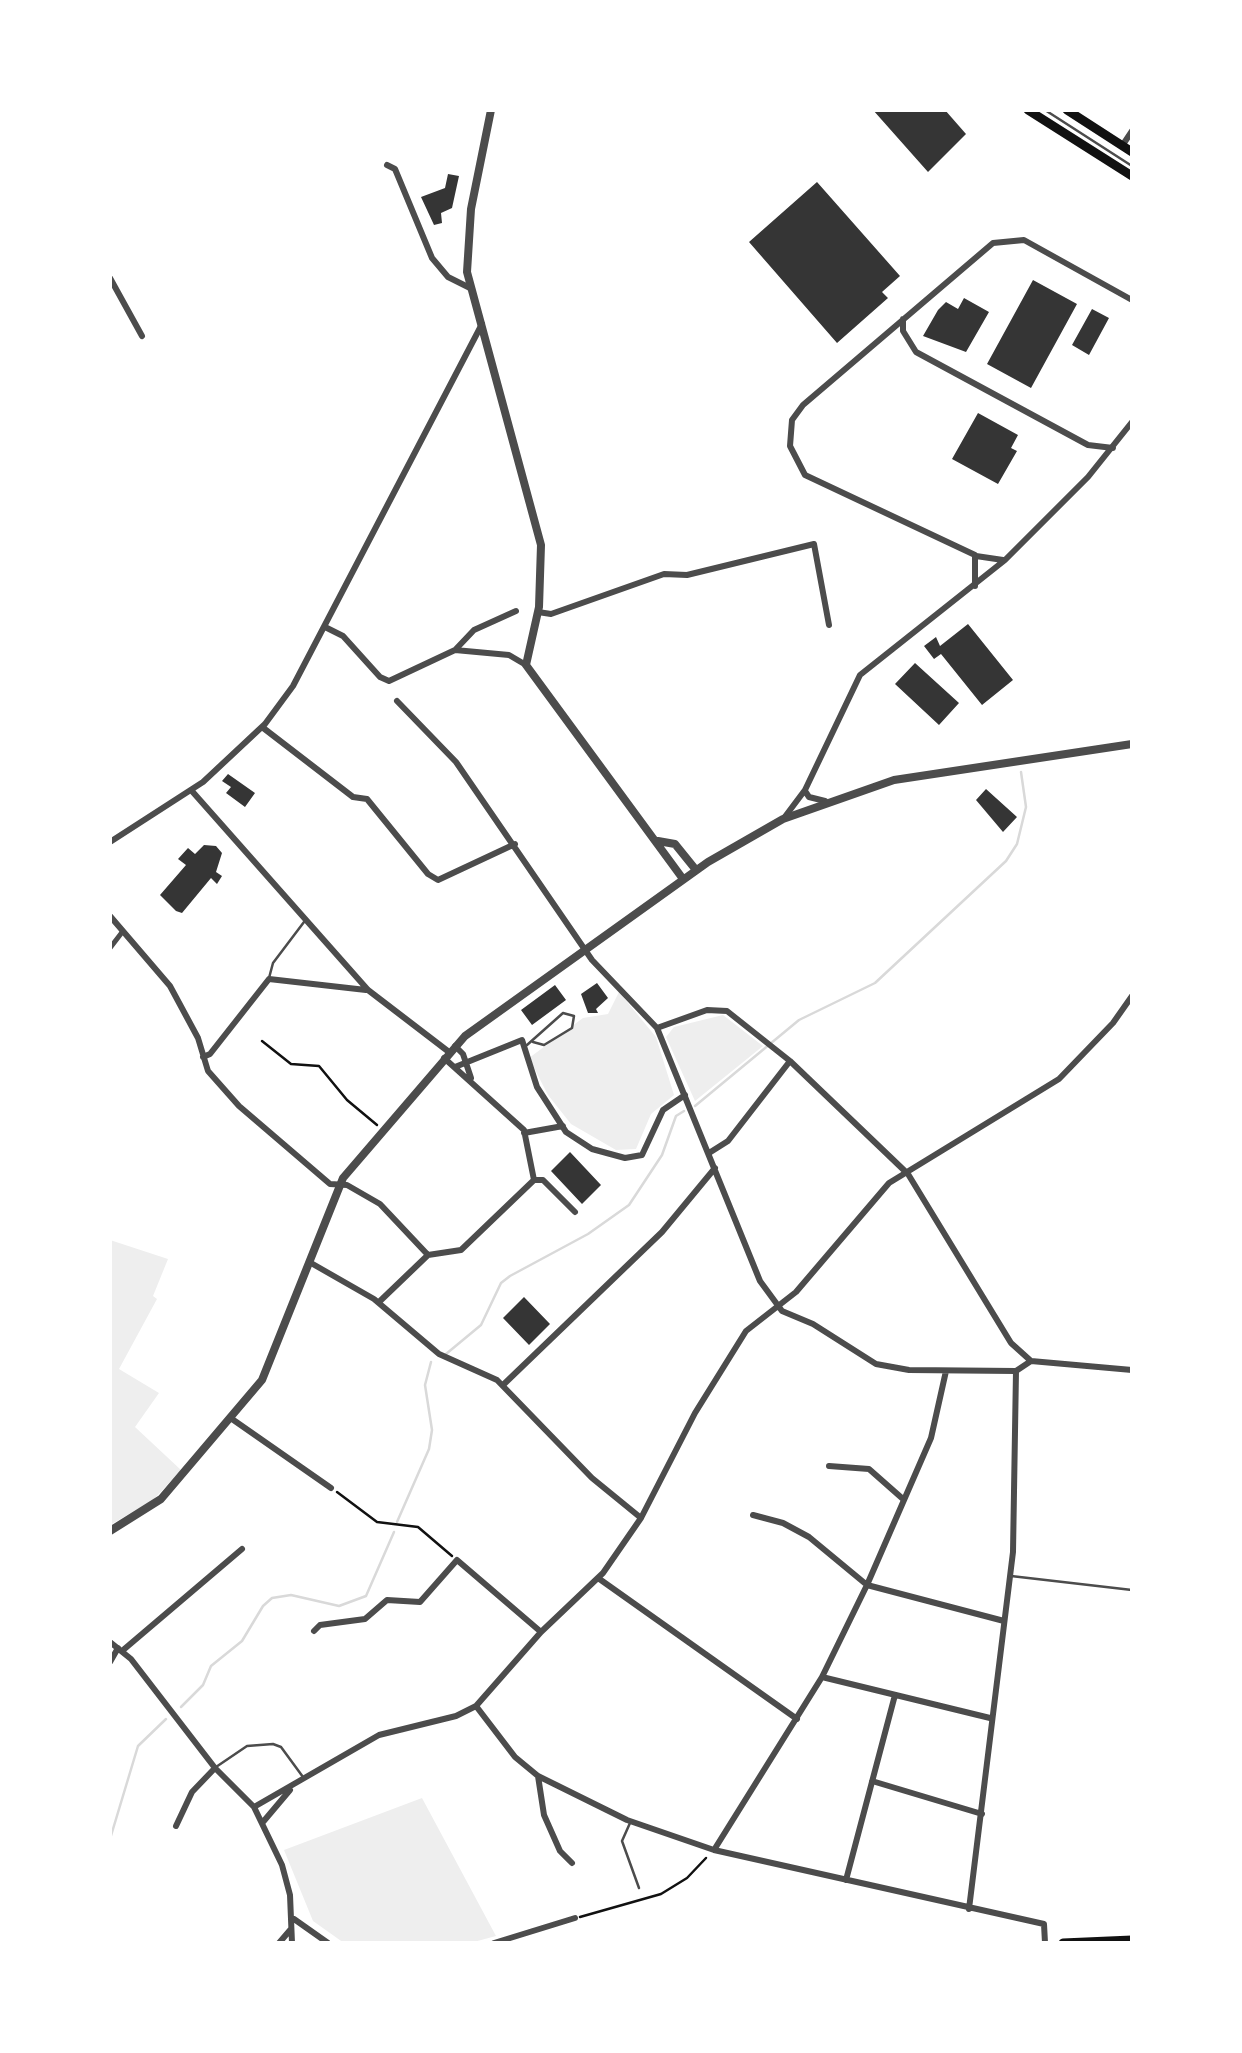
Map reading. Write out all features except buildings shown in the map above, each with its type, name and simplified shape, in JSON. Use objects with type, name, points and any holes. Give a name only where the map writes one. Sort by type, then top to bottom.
[{"type":"main road","points":[[1028,110],[1132,176]]},
{"type":"main road","points":[[1066,110],[1127,149]]},
{"type":"main road","points":[[1063,1943],[1132,1940]]},
{"type":"street","points":[[492,110],[471,209],[468,272],[541,545],[538,612],[526,664],[530,676],[684,879]]},
{"type":"street","points":[[1127,149],[1132,131]]},
{"type":"street","points":[[387,165],[395,169],[436,262],[460,285],[472,288]]},
{"type":"street","points":[[1006,560],[975,556],[805,475],[790,446],[792,420],[803,404],[982,249],[1010,239],[1042,248],[1132,300]]},
{"type":"street","points":[[110,278],[142,336]]},
{"type":"street","points":[[902,318],[904,331],[916,352],[1088,444],[1113,448]]},
{"type":"street","points":[[110,842],[191,790],[262,727],[294,686],[483,323]]},
{"type":"street","points":[[468,350],[491,352]]},
{"type":"street","points":[[783,819],[805,790],[860,674],[1006,560],[1113,448],[1132,422]]},
{"type":"street","points":[[538,612],[550,614],[664,574],[687,575],[814,544],[829,624]]},
{"type":"street","points":[[975,556],[975,586]]},
{"type":"street","points":[[325,627],[343,636],[380,677],[389,681],[401,679],[455,650],[474,630],[516,611]]},
{"type":"street","points":[[455,650],[510,655],[526,664]]},
{"type":"street","points":[[397,700],[456,762],[585,948],[657,1028],[760,1281],[777,1306],[876,1364],[946,1371],[1016,1371],[1031,1361]]},
{"type":"street","points":[[262,727],[343,790],[367,798],[438,880],[516,844]]},
{"type":"street","points":[[110,1532],[160,1499],[232,1420],[270,1367],[340,1186],[382,1129],[449,1052],[585,948],[696,870],[783,819],[894,780],[1132,744]]},
{"type":"street","points":[[191,790],[368,990],[466,1064],[471,1079]]},
{"type":"street","points":[[805,790],[809,797],[824,802]]},
{"type":"street","points":[[658,840],[675,844],[696,870]]},
{"type":"street","points":[[110,916],[179,1000],[208,1072],[239,1106],[330,1184],[366,1193],[428,1256]]},
{"type":"street","points":[[110,948],[124,932]]},
{"type":"street","points":[[204,1057],[269,979],[368,990]]},
{"type":"street","points":[[254,1807],[379,1735],[456,1716],[476,1706],[541,1632],[598,1578],[641,1518],[727,1358],[746,1331],[810,1276],[889,1183],[1059,1079],[1113,1023],[1132,996]]},
{"type":"street","points":[[657,1028],[722,1009],[790,1061],[908,1174],[1011,1343],[1031,1361],[1132,1370]]},
{"type":"street","points":[[456,1067],[519,1039],[537,1087],[572,1142],[615,1157],[638,1158],[663,1110],[685,1095]]},
{"type":"street","points":[[449,1052],[456,1067],[524,1133],[534,1180]]},
{"type":"street","points":[[708,1153],[728,1141],[790,1061]]},
{"type":"street","points":[[524,1133],[562,1126]]},
{"type":"street","points":[[502,1385],[662,1232],[715,1168]]},
{"type":"street","points":[[379,1302],[428,1256],[439,1250],[457,1254],[534,1180],[543,1180],[575,1212]]},
{"type":"street","points":[[311,1263],[379,1302],[438,1354],[502,1385],[592,1478],[641,1518]]},
{"type":"street","points":[[714,1850],[822,1677],[867,1585],[931,1438],[946,1371]]},
{"type":"street","points":[[969,1909],[1010,1576],[1016,1371]]},
{"type":"street","points":[[232,1420],[331,1488]]},
{"type":"street","points":[[830,1466],[869,1469],[903,1500]]},
{"type":"street","points":[[752,1515],[783,1523],[808,1537],[867,1585],[1004,1621]]},
{"type":"street","points":[[110,1662],[120,1649],[242,1550]]},
{"type":"street","points":[[314,1630],[329,1623],[365,1619],[387,1600],[420,1602],[456,1560],[541,1632]]},
{"type":"street","points":[[598,1578],[797,1718]]},
{"type":"street","points":[[110,1642],[120,1649],[215,1768],[254,1807],[282,1864],[294,1919],[292,1943]]},
{"type":"street","points":[[822,1677],[990,1718]]},
{"type":"street","points":[[846,1880],[895,1694]]},
{"type":"street","points":[[476,1706],[515,1757],[538,1776],[631,1822],[714,1850],[1044,1924],[1045,1943]]},
{"type":"street","points":[[176,1826],[192,1792],[215,1768]]},
{"type":"street","points":[[538,1776],[544,1815],[560,1851],[572,1863]]},
{"type":"street","points":[[872,1781],[982,1814]]},
{"type":"street","points":[[263,1822],[291,1789]]},
{"type":"street","points":[[494,1943],[575,1918]]},
{"type":"street","points":[[294,1919],[328,1943]]},
{"type":"street","points":[[279,1943],[292,1928]]},
{"type":"lane","points":[[1045,110],[1132,166]]},
{"type":"lane","points":[[269,979],[273,964],[306,918]]},
{"type":"lane","points":[[524,1046],[533,1042],[544,1045],[572,1028],[574,1016],[564,1013],[535,1033],[533,1042]]},
{"type":"lane","points":[[1010,1576],[1132,1590]]},
{"type":"lane","points":[[215,1768],[247,1746],[273,1744],[282,1747],[305,1780]]},
{"type":"lane","points":[[631,1822],[622,1842],[639,1888]]},
{"type":"path","points":[[262,1040],[292,1064],[319,1066],[347,1100],[382,1129]]},
{"type":"path","points":[[331,1488],[377,1522],[418,1527],[456,1560]]},
{"type":"path","points":[[575,1918],[661,1894],[687,1878],[714,1850]]},
{"type":"shaded area","points":[[619,992],[656,1037],[674,1095],[651,1114],[636,1149],[616,1150],[571,1124],[548,1095],[529,1058],[583,1018],[608,1014]]},
{"type":"shaded area","points":[[723,1015],[763,1046],[695,1101],[666,1037],[674,1027]]},
{"type":"shaded area","points":[[110,1240],[168,1259],[153,1296],[157,1299],[119,1369],[159,1393],[135,1427],[181,1470],[153,1500],[110,1525]]},
{"type":"shaded area","points":[[422,1798],[496,1936],[470,1943],[344,1943],[313,1921],[284,1850]]},
{"type":"waterway","points":[[695,1106],[799,1020],[875,983],[1006,861],[1017,844],[1026,807],[1021,772]]},
{"type":"waterway","points":[[446,1354],[481,1325],[501,1283],[588,1234],[629,1205],[662,1155],[676,1116],[684,1111]]},
{"type":"waterway","points":[[397,1522],[429,1449],[432,1430],[425,1385],[431,1362]]},
{"type":"waterway","points":[[181,1707],[203,1685],[211,1666],[242,1641],[272,1598],[291,1595],[339,1606],[366,1596],[394,1532]]},
{"type":"waterway","points":[[110,1839],[138,1746],[166,1719]]}]
